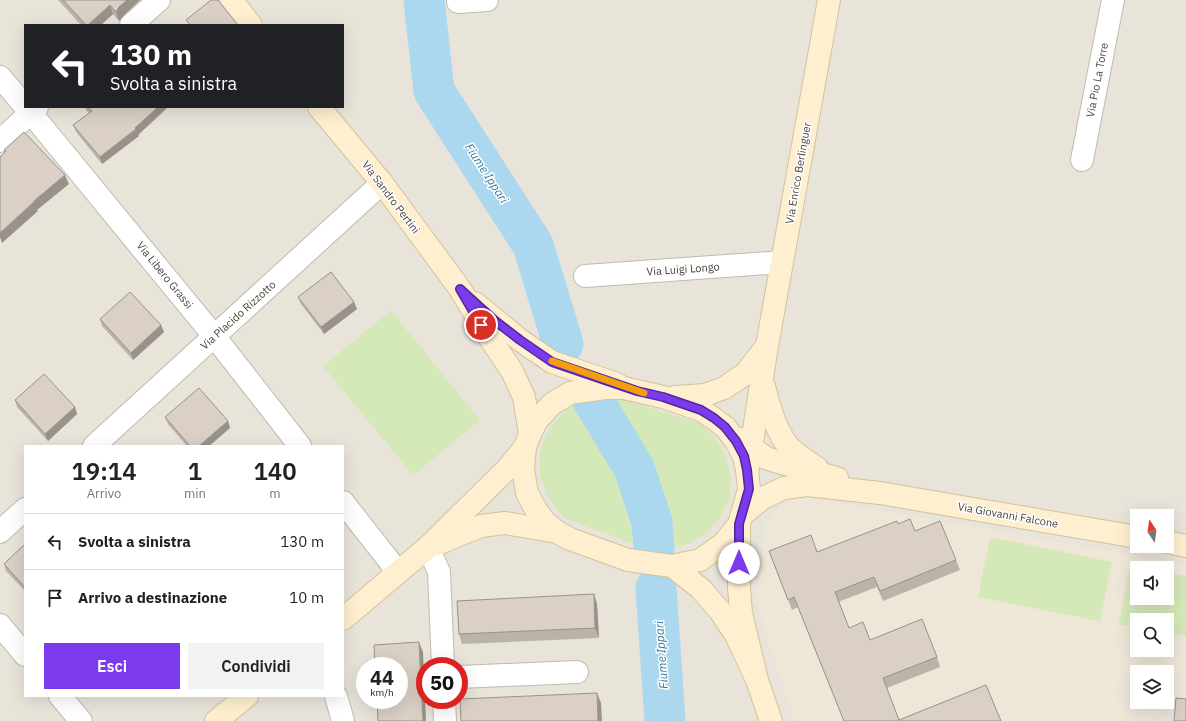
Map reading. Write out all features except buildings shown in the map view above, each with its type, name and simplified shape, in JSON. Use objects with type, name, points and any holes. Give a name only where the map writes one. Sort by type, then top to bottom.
[{"type":"main road","points":[[231,0],[250,24]]},
{"type":"main road","name":"Via Enrico Berlinguer","points":[[747,470],[767,346],[829,0]]},
{"type":"main road","name":"Via Sandro Pertini","points":[[319,108],[382,183],[460,289]]},
{"type":"main road","points":[[460,289],[494,320],[552,362],[637,391]]},
{"type":"main road","points":[[460,289],[489,337],[512,371],[524,396],[527,441],[523,469],[527,493],[536,510],[545,522],[557,532],[570,539],[628,560],[672,566],[700,560],[723,544],[741,519],[763,498],[784,488],[807,485],[880,492]]},
{"type":"main road","points":[[663,397],[705,395],[724,388],[745,374],[767,346]]},
{"type":"main road","points":[[762,376],[766,398],[776,425],[790,448],[830,476]]},
{"type":"main road","points":[[344,617],[428,547],[508,468],[527,441],[537,420],[552,404],[570,393],[605,388],[624,388],[663,397],[701,410],[714,418],[751,448],[766,458],[880,492]]},
{"type":"main road","points":[[725,427],[736,441],[744,456],[747,470],[749,489],[741,519],[739,587],[741,613],[757,680],[771,721]]},
{"type":"main road","name":"Via Giovanni Falcone","points":[[880,492],[1130,536]]},
{"type":"main road","points":[[428,547],[481,526],[505,522],[557,532]]},
{"type":"main road","points":[[1174,543],[1186,546]]},
{"type":"main road","points":[[672,566],[701,589],[720,611],[736,635],[757,680]]},
{"type":"main road","points":[[216,721],[246,697]]},
{"type":"street","points":[[132,24],[159,0]]},
{"type":"street","points":[[458,2],[487,0]]},
{"type":"street","name":"Via Pio La Torre","points":[[1082,160],[1112,0]]},
{"type":"street","name":"Via Libero Grassi","points":[[0,76],[24,102]]},
{"type":"street","points":[[0,141],[30,108]]},
{"type":"street","name":"Via Libero Grassi","points":[[30,108],[214,336],[299,445]]},
{"type":"street","name":"Via Placido Rizzotto","points":[[95,445],[382,183]]},
{"type":"street","name":"Via Luigi Longo","points":[[585,276],[782,262]]},
{"type":"street","points":[[344,503],[398,572]]},
{"type":"street","points":[[0,532],[24,510]]},
{"type":"street","points":[[428,547],[439,572],[443,657]]},
{"type":"street","points":[[0,625],[24,654]]},
{"type":"street","points":[[468,677],[577,672]]},
{"type":"street","points":[[61,697],[81,721]]},
{"type":"street","points":[[336,697],[343,721]]},
{"type":"street","points":[[444,709],[445,721]]},
{"type":"shaded area","points":[[0,0],[1186,0],[1186,721],[0,721]]},
{"type":"shaded area","points":[[806,497],[1164,561],[1130,561],[1130,605],[1174,605],[1174,563],[1186,565],[1186,698],[1174,705],[1174,665],[1130,665],[1130,709],[1167,709],[1147,721],[795,721],[756,603],[765,524],[771,515],[782,505],[791,500]]},
{"type":"green space","points":[[391,311],[480,420],[413,475],[323,366]]},
{"type":"green space","points":[[602,399],[625,400],[699,423],[715,437],[726,456],[731,477],[729,499],[720,518],[706,534],[688,544],[668,549],[647,548],[563,517],[548,497],[540,476],[540,455],[544,440],[553,423],[566,410],[583,401]]},
{"type":"green space","points":[[990,537],[1112,562],[1100,621],[978,597]]},
{"type":"green space","points":[[1130,566],[1130,605],[1174,605],[1174,574],[1186,576],[1186,636],[1174,634],[1174,613],[1130,613],[1130,626],[1119,624]]},
{"type":"waterway","name":"Fiume Ippari","points":[[424,0],[434,91],[533,245],[563,344]]},
{"type":"waterway","name":"Fiume Ippari","points":[[593,400],[634,468],[652,522],[654,548]]},
{"type":"waterway","name":"Fiume Ippari","points":[[656,588],[665,721]]},
{"type":"slow traffic","points":[[552,361],[644,393]]},
{"type":"route","points":[[481,325],[460,289],[494,320],[552,362],[637,391],[663,397],[701,410],[725,427],[736,441],[744,456],[749,489],[739,524],[739,563]]}]
